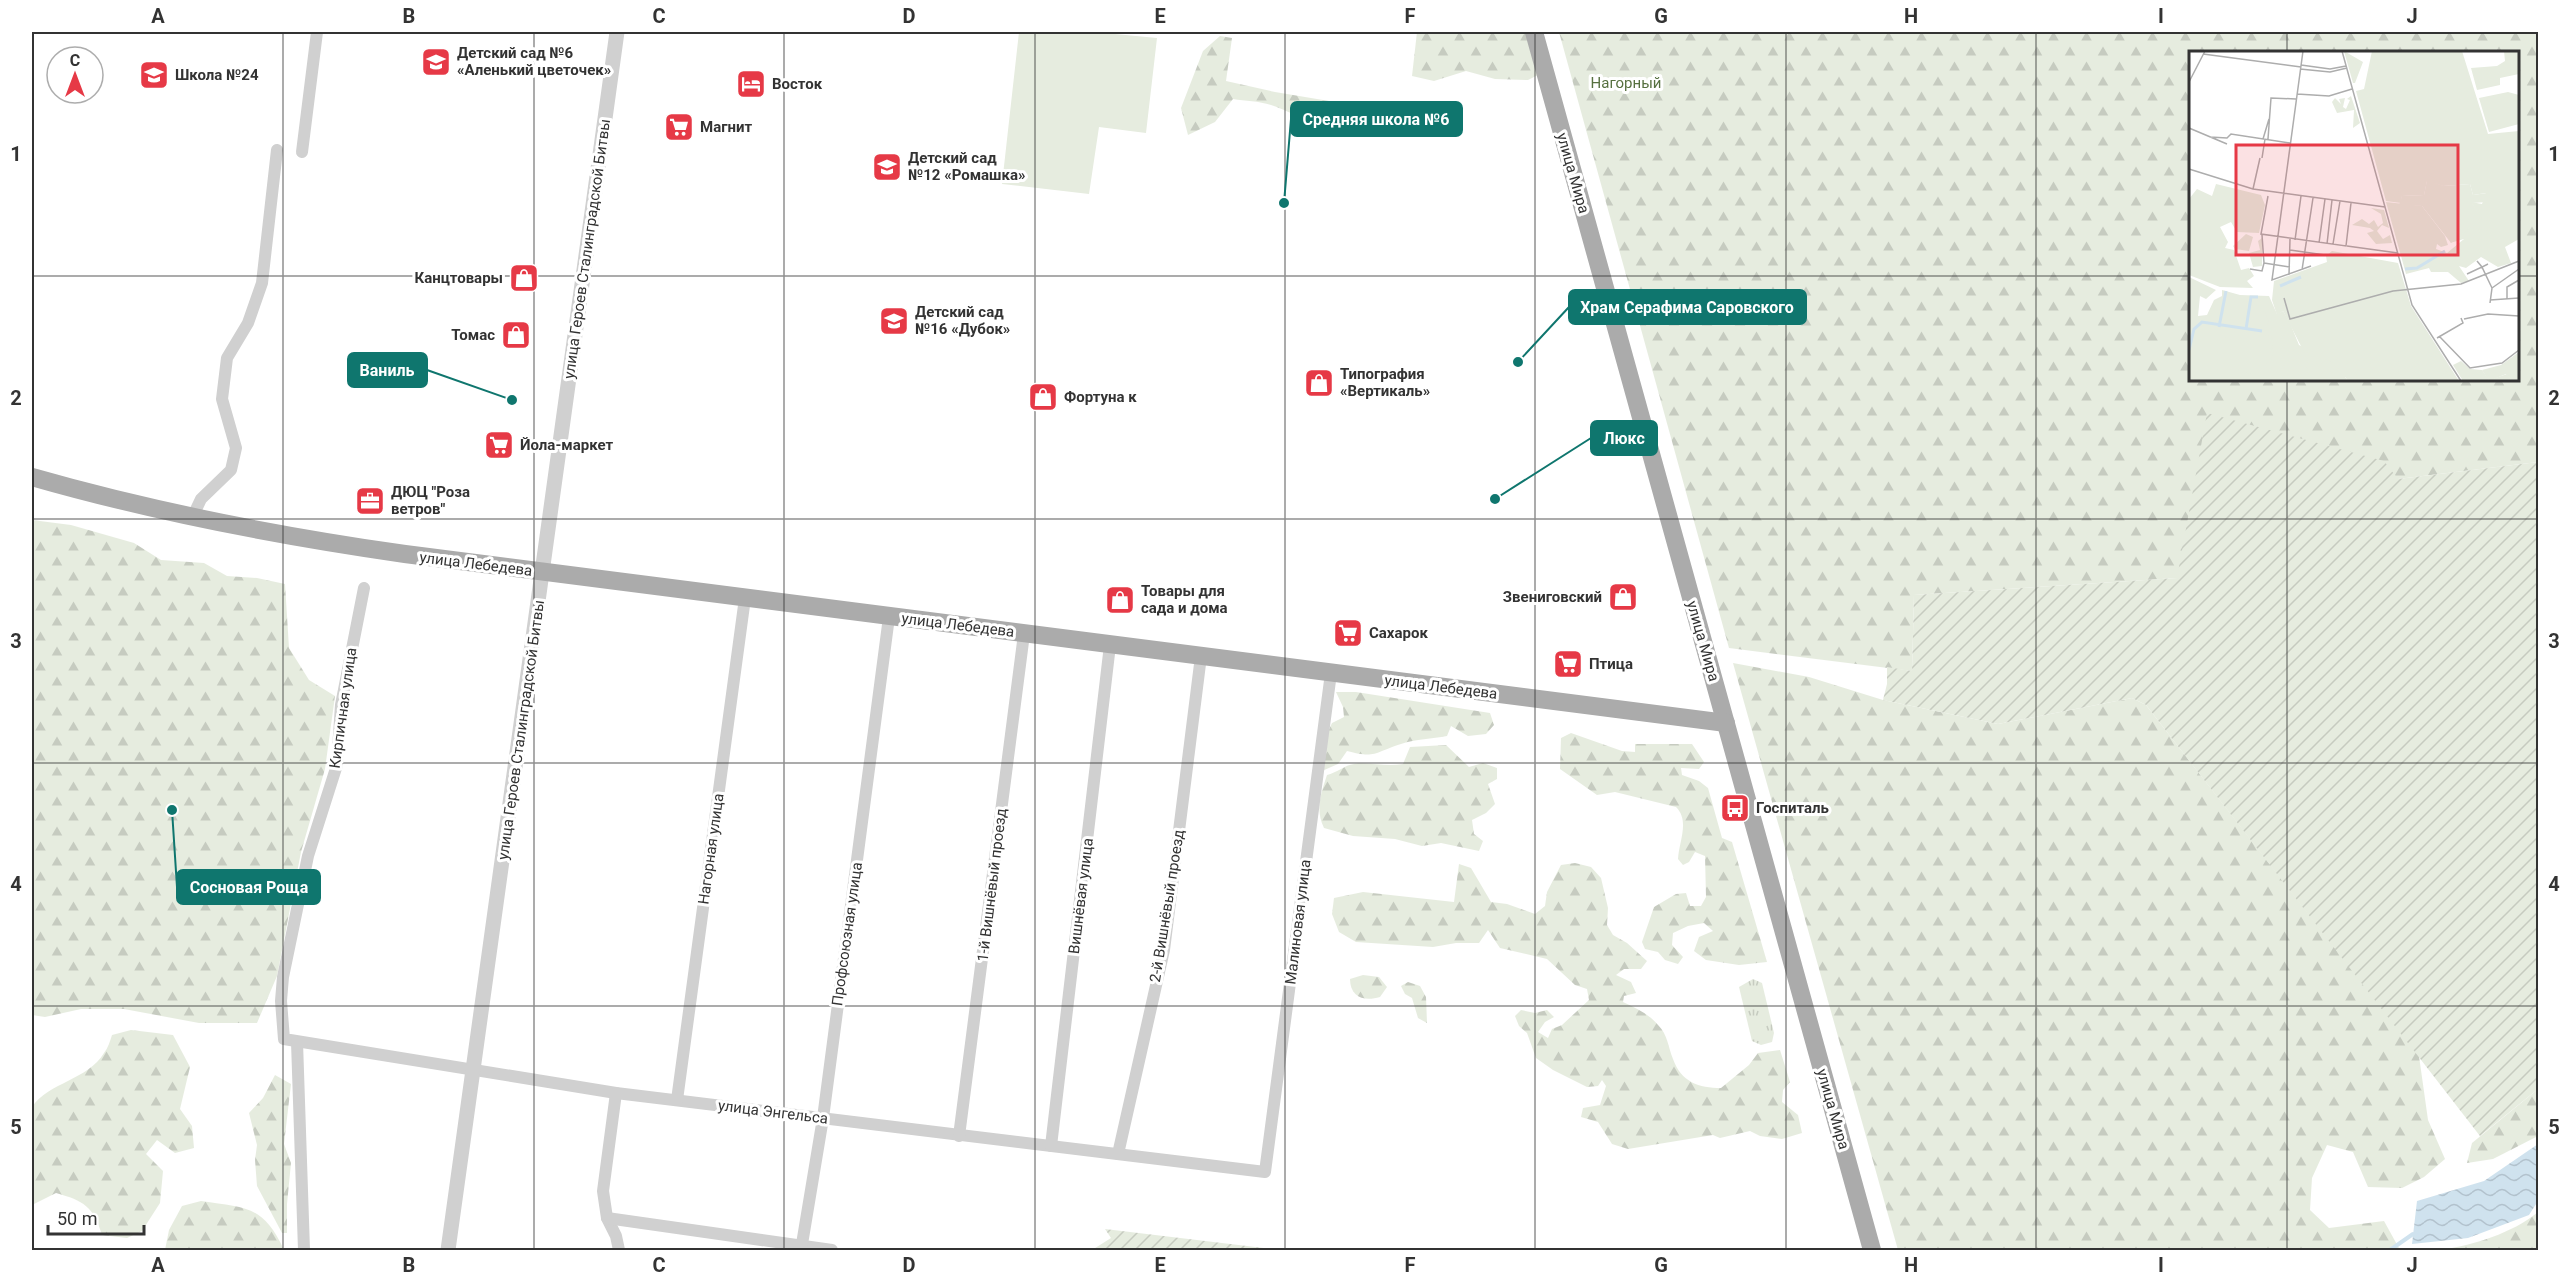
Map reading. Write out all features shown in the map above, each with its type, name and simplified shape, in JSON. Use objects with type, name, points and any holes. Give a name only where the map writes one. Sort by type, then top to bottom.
[{"type":"main road","name":"улица Мира","points":[[1534,32],[1872,1251]]},
{"type":"main road","name":"улица Лебедева","points":[[32,477],[192,518],[312,541],[1726,723]]},
{"type":"street","points":[[302,152],[317,32]]},
{"type":"street","name":"улица Героев Сталинградской Битвы","points":[[448,1251],[617,32]]},
{"type":"street","points":[[192,518],[201,499],[231,470],[236,448],[222,399],[227,358],[248,323],[262,283],[277,150]]},
{"type":"street","name":"Кирпичная улица","points":[[284,1039],[282,977],[308,856],[337,765],[341,705],[364,588]]},
{"type":"street","name":"Нагорная улица","points":[[677,1100],[745,598]]},
{"type":"street","name":"Профсоюзная улица","points":[[802,1248],[823,1118],[889,617]]},
{"type":"street","name":"1-й Вишнёвый проезд","points":[[959,1136],[1024,634]]},
{"type":"street","name":"Вишнёвая улица","points":[[1051,1146],[1110,645]]},
{"type":"street","name":"2-й Вишнёвый проезд","points":[[1118,1154],[1164,950],[1201,656]]},
{"type":"street","name":"Малиновая улица","points":[[1264,1172],[1330,673]]},
{"type":"street","name":"улица Энгельса","points":[[284,1039],[616,1093],[1264,1172]]},
{"type":"street","points":[[297,1042],[304,1251]]},
{"type":"street","points":[[616,1093],[603,1191],[607,1218],[616,1236],[619,1251]]},
{"type":"street","points":[[607,1218],[832,1251]]},
{"type":"green space","points":[[1019,32],[1114,32],[1115,34],[1157,38],[1146,133],[1099,127],[1089,194],[1002,184]]},
{"type":"green space","points":[[1417,32],[1530,32],[1540,74],[1528,80],[1495,79],[1466,71],[1434,81],[1412,76]]},
{"type":"green space","name":"Нагорный","points":[[1559,32],[2538,32],[2538,462],[2398,479],[2177,578],[1914,595],[1912,671],[1729,648]]},
{"type":"green space","points":[[1220,36],[1232,38],[1226,81],[1353,105],[1353,118],[1329,123],[1310,121],[1266,104],[1233,99],[1215,122],[1188,135],[1181,108],[1203,51]]},
{"type":"green space","points":[[2207,413],[2384,461],[2398,479],[2538,462],[2538,1089],[2480,1136],[2146,705],[2132,698],[1998,724],[1883,700],[1887,684],[1887,667],[1912,671],[1914,595],[2177,578]]},
{"type":"green space","points":[[32,520],[71,525],[134,543],[161,560],[204,563],[227,576],[257,578],[285,584],[289,648],[309,680],[335,696],[325,769],[301,852],[277,976],[257,1023],[199,1023],[124,1009],[81,1009],[45,1017],[32,1015]]},
{"type":"green space","points":[[1733,663],[1809,677],[1883,700],[1998,724],[2132,698],[2146,705],[2419,1056],[2428,1120],[2445,1159],[2424,1177],[2402,1188],[2368,1187],[2353,1152],[2327,1145],[2312,1178],[2310,1210],[2329,1228],[2384,1221],[2400,1250],[1898,1250]]},
{"type":"green space","points":[[1336,692],[1356,692],[1490,713],[1494,725],[1486,734],[1468,736],[1451,726],[1447,736],[1407,742],[1375,754],[1347,751],[1338,764],[1322,771],[1325,738],[1332,723],[1344,717],[1343,707]]},
{"type":"green space","points":[[1571,733],[1622,751],[1635,752],[1635,744],[1692,744],[1704,762],[1699,769],[1681,768],[1682,775],[1699,781],[1708,788],[1722,838],[1732,842],[1767,962],[1739,965],[1706,960],[1694,951],[1699,937],[1713,931],[1704,923],[1688,926],[1673,933],[1672,945],[1683,957],[1678,964],[1665,960],[1658,952],[1645,949],[1642,942],[1654,907],[1676,894],[1686,893],[1690,906],[1701,906],[1706,897],[1705,856],[1695,852],[1689,862],[1683,865],[1678,859],[1683,825],[1676,807],[1615,792],[1597,795],[1560,769],[1561,738]]},
{"type":"green space","points":[[1446,745],[1469,767],[1483,763],[1497,768],[1497,779],[1488,784],[1495,804],[1486,813],[1472,820],[1474,834],[1483,841],[1479,851],[1441,843],[1422,846],[1395,839],[1353,836],[1324,828],[1319,808],[1327,775],[1354,764],[1403,764],[1410,747]]},
{"type":"green space","points":[[1575,863],[1591,867],[1601,878],[1608,908],[1607,925],[1613,935],[1627,943],[1647,961],[1641,969],[1624,969],[1616,975],[1631,982],[1636,993],[1624,996],[1623,1002],[1646,1014],[1661,1029],[1676,1067],[1681,1073],[1698,1085],[1721,1088],[1749,1065],[1758,1053],[1780,1050],[1790,1082],[1783,1090],[1782,1102],[1798,1115],[1802,1133],[1782,1139],[1760,1136],[1750,1131],[1720,1138],[1713,1135],[1628,1149],[1612,1144],[1598,1122],[1581,1117],[1583,1108],[1600,1105],[1606,1086],[1602,1080],[1598,1086],[1587,1087],[1553,1070],[1536,1058],[1527,1033],[1519,1026],[1515,1016],[1521,1010],[1535,1013],[1547,1010],[1554,1017],[1545,1022],[1538,1032],[1548,1038],[1552,1029],[1562,1025],[1589,1000],[1587,989],[1575,985],[1547,959],[1500,948],[1488,930],[1479,943],[1456,943],[1433,947],[1356,942],[1339,932],[1332,914],[1334,898],[1363,892],[1454,902],[1459,864],[1471,868],[1491,902],[1507,904],[1535,914],[1545,906],[1547,892],[1561,865]]},
{"type":"green space","points":[[1363,975],[1379,977],[1387,987],[1380,997],[1369,999],[1355,994],[1350,979]]},
{"type":"green space","points":[[1753,979],[1762,983],[1774,1033],[1772,1042],[1761,1045],[1752,1041],[1739,987]]},
{"type":"green space","points":[[1408,982],[1420,986],[1426,997],[1427,1023],[1418,1018],[1412,998],[1405,994],[1401,986]]},
{"type":"green space","points":[[131,1030],[173,1035],[190,1067],[180,1109],[192,1126],[194,1148],[175,1153],[157,1140],[146,1154],[163,1171],[160,1203],[142,1231],[127,1238],[102,1235],[91,1211],[80,1202],[66,1196],[56,1193],[32,1205],[32,1107],[48,1092],[97,1062],[107,1049],[112,1035]]},
{"type":"green space","points":[[275,1075],[291,1084],[284,1144],[291,1163],[287,1233],[282,1233],[257,1186],[255,1160],[257,1145],[249,1113],[263,1098]]},
{"type":"green space","points":[[2538,1089],[2538,1136],[2493,1159],[2467,1163],[2472,1143]]},
{"type":"green space","points":[[201,1201],[241,1207],[260,1216],[276,1235],[284,1250],[165,1250],[169,1230],[182,1206]]},
{"type":"green space","points":[[2538,1212],[2538,1250],[2442,1250],[2492,1237]]},
{"type":"green space","points":[[1105,1229],[1280,1250],[1092,1250],[1111,1238]]},
{"type":"water","points":[[2538,1144],[2538,1201],[2529,1215],[2468,1238],[2412,1244],[2417,1201],[2484,1181]]},
{"type":"waterway","points":[[2390,1250],[2413,1234]]},
{"type":"place","name":"Детский сад №6 «Аленький цветочек»","points":[[436,62]]},
{"type":"place","name":"Школа №24","points":[[154,75]]},
{"type":"place","name":"Восток","points":[[751,84]]},
{"type":"place","name":"Магнит","points":[[679,127]]},
{"type":"place","name":"Детский сад №12 «Ромашка»","points":[[887,167]]},
{"type":"place","name":"Средняя школа №6","points":[[1284,203]]},
{"type":"place","name":"Канцтовары","points":[[524,278]]},
{"type":"place","name":"Детский сад №16 «Дубок»","points":[[894,321]]},
{"type":"place","name":"Томас","points":[[516,335]]},
{"type":"place","name":"Храм Серафима Саровского","points":[[1518,362]]},
{"type":"place","name":"Типография «Вертикаль»","points":[[1319,383]]},
{"type":"place","name":"Фортуна к","points":[[1043,397]]},
{"type":"place","name":"Ваниль","points":[[512,400]]},
{"type":"place","name":"Йола-маркет","points":[[499,445]]},
{"type":"place","name":"Люкс","points":[[1495,499]]},
{"type":"place","name":"ДЮЦ \"Роза ветров\"","points":[[370,501]]},
{"type":"place","name":"Звениговский","points":[[1623,597]]},
{"type":"place","name":"Товары для сада и дома","points":[[1120,600]]},
{"type":"place","name":"Сахарок","points":[[1348,633]]},
{"type":"place","name":"Птица","points":[[1568,664]]},
{"type":"place","name":"Госпиталь","points":[[1735,808]]},
{"type":"place","name":"Сосновая Роща","points":[[172,810]]}]
